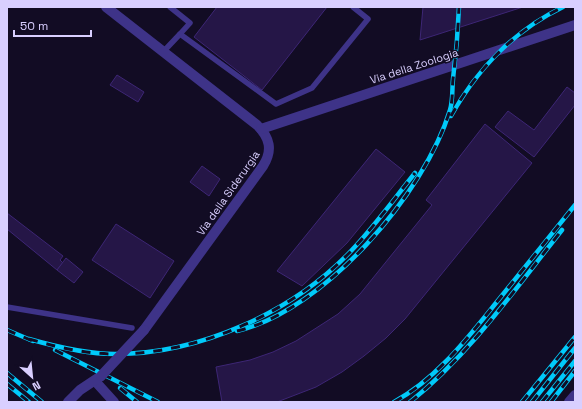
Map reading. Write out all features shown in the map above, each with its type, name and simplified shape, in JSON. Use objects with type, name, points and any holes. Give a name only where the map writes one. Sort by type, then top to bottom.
[{"type":"street","name":"Via della Siderurgia","points":[[98,379],[144,330],[267,159],[270,144],[267,136],[261,129],[106,7]]},
{"type":"street","name":"Via della Zoologia","points":[[261,129],[575,25]]},
{"type":"street","points":[[68,402],[80,390],[98,379],[114,402]]},
{"type":"street","points":[[569,402],[575,395]]},
{"type":"lane","points":[[163,52],[190,23],[170,7]]},
{"type":"lane","points":[[180,34],[276,104],[312,88],[368,19],[352,7]]},
{"type":"lane","points":[[7,307],[132,328]]},
{"type":"building","points":[[217,7],[327,7],[262,90],[194,37]]},
{"type":"building","points":[[423,7],[523,7],[420,40]]},
{"type":"building","points":[[117,75],[144,92],[138,102],[110,85]]},
{"type":"building","points":[[567,87],[575,93],[575,105],[534,157],[495,127],[508,111],[534,130]]},
{"type":"building","points":[[485,124],[532,163],[405,319],[386,338],[364,356],[342,372],[316,387],[277,402],[222,402],[216,367],[250,360],[273,352],[296,341],[338,314],[360,294],[432,205],[426,200]]},
{"type":"building","points":[[376,149],[405,172],[347,243],[302,286],[277,271]]},
{"type":"building","points":[[202,166],[220,179],[209,196],[190,182]]},
{"type":"building","points":[[7,213],[63,256],[60,260],[63,263],[57,270],[7,229]]},
{"type":"building","points":[[116,224],[174,261],[150,298],[92,260]]},
{"type":"building","points":[[66,258],[83,272],[74,283],[57,270]]},
{"type":"railway","points":[[237,331],[270,319],[303,300],[336,274],[367,244],[395,211],[418,177],[437,143],[450,110],[459,7]]},
{"type":"railway","points":[[451,116],[473,82],[499,52],[529,27],[545,16],[563,7]]},
{"type":"railway","points":[[29,339],[93,353],[115,354],[147,352],[180,346],[212,337],[243,325],[302,293],[328,273],[351,251],[376,223],[415,173]]},
{"type":"railway","points":[[394,402],[425,381],[452,355],[477,327],[575,205]]},
{"type":"railway","points":[[410,402],[432,383],[472,342],[509,298],[562,230]]},
{"type":"railway","points":[[7,330],[33,341]]},
{"type":"railway","points":[[522,402],[575,337]]},
{"type":"railway","points":[[532,402],[575,348]]},
{"type":"railway","points":[[55,350],[158,402]]},
{"type":"railway","points":[[542,402],[575,361]]},
{"type":"railway","points":[[551,402],[575,371]]},
{"type":"railway","points":[[7,373],[42,402]]},
{"type":"railway","points":[[7,384],[29,402]]},
{"type":"railway","points":[[120,388],[137,402]]}]
